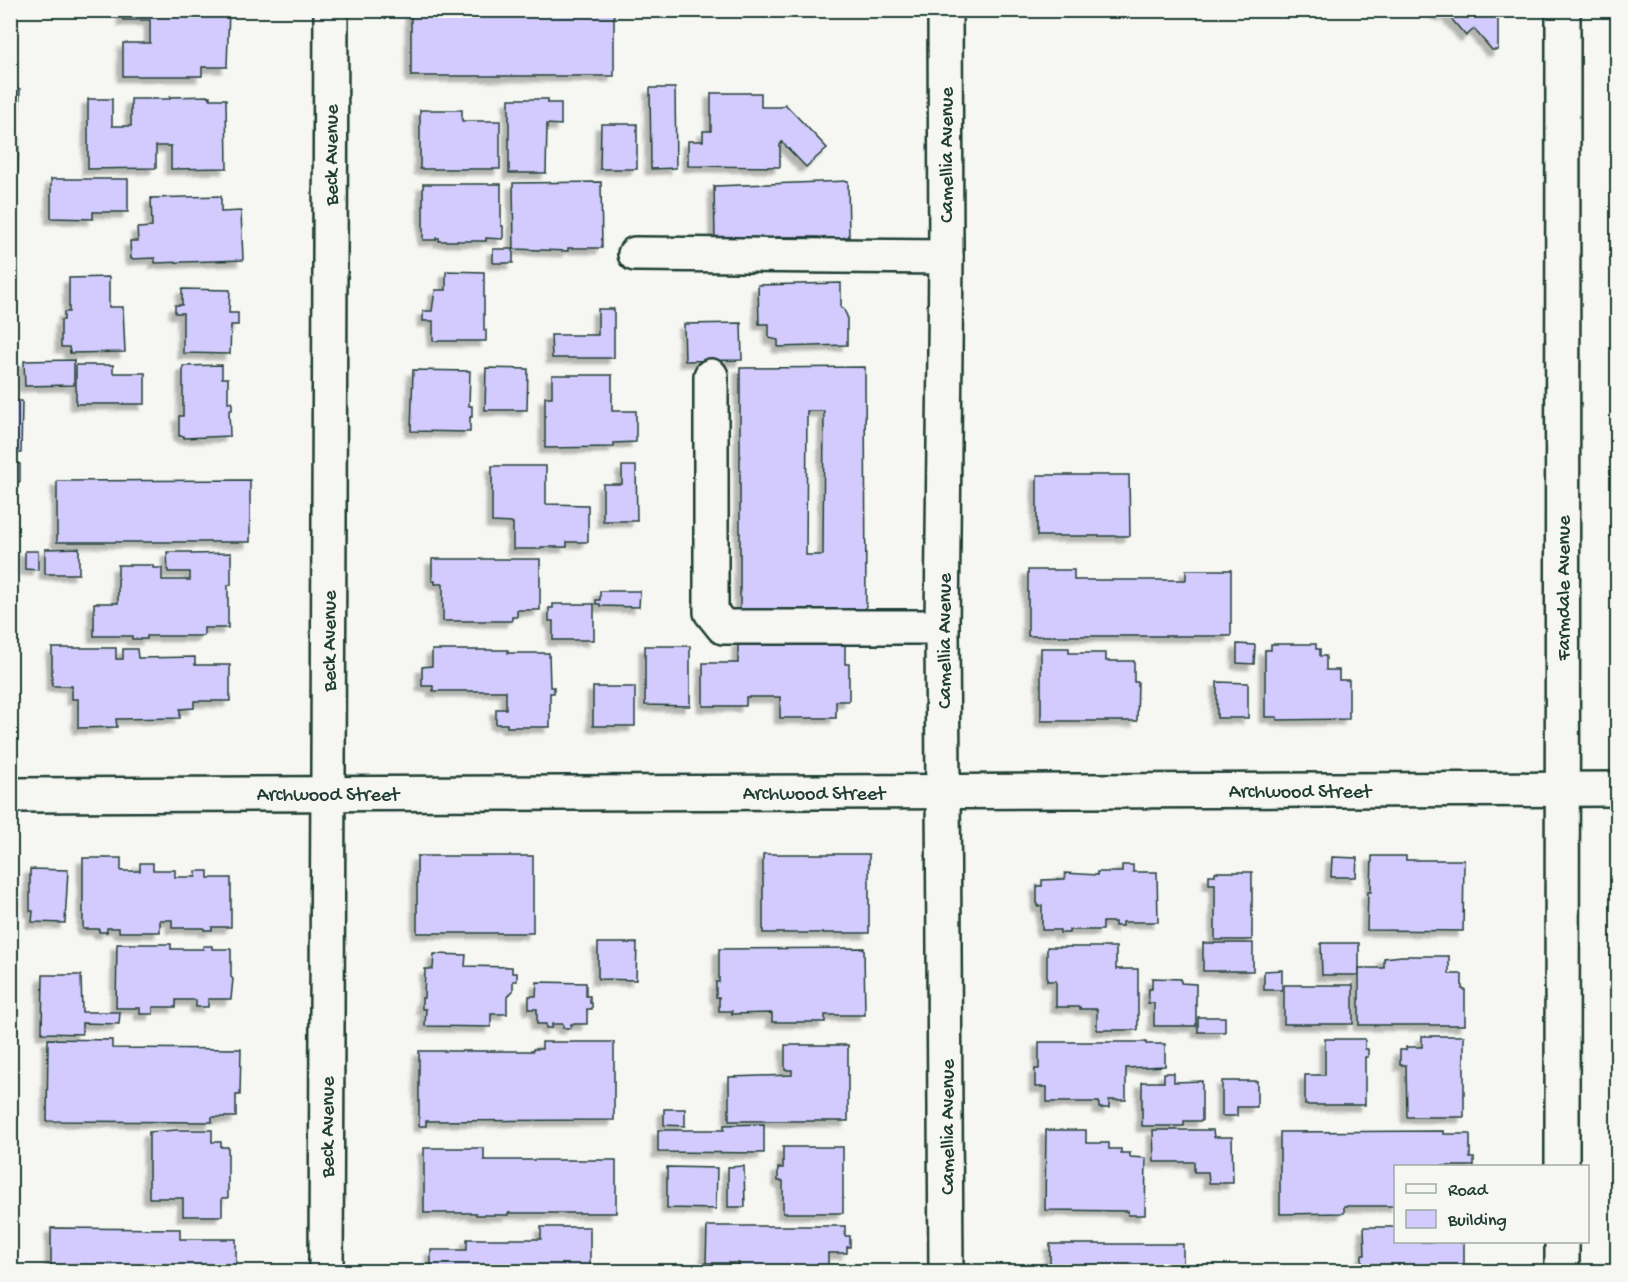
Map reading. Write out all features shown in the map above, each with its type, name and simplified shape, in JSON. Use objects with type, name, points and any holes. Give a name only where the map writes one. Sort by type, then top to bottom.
[{"type":"street","name":"Beck Avenue","points":[[326,1272],[331,10]]},
{"type":"street","name":"Camellia Avenue","points":[[945,10],[946,257],[942,627],[946,1272]]},
{"type":"street","name":"Farmdale Avenue","points":[[1562,1165],[1563,10]]},
{"type":"street","points":[[634,254],[946,257]]},
{"type":"street","points":[[711,376],[711,612],[723,627],[942,627]]},
{"type":"street","name":"Archwood Street","points":[[10,795],[1617,789]]},
{"type":"street","points":[[1562,1243],[1562,1272]]},
{"type":"building","points":[[123,10],[229,10],[227,67],[202,67],[202,76],[123,76],[123,43],[150,43],[150,20],[123,20]]},
{"type":"building","points":[[411,10],[614,10],[614,76],[411,76]]},
{"type":"building","points":[[1435,10],[1501,10],[1501,16],[1498,16],[1498,50],[1492,50],[1474,29],[1466,36],[1448,15],[1438,14]]},
{"type":"building","points":[[650,88],[675,88],[676,168],[651,169]]},
{"type":"building","points":[[10,89],[20,89],[18,172],[10,172]]},
{"type":"building","points":[[711,93],[761,93],[761,107],[781,107],[785,104],[827,148],[806,167],[782,142],[780,167],[688,166],[688,141],[703,141],[703,131],[711,131]]},
{"type":"building","points":[[210,96],[210,99],[226,99],[227,168],[171,169],[171,146],[156,146],[156,168],[88,169],[88,99],[112,99],[112,126],[131,126],[131,99]]},
{"type":"building","points":[[509,99],[548,99],[548,103],[561,103],[561,125],[547,124],[546,173],[509,173]]},
{"type":"building","points":[[420,110],[462,110],[462,121],[500,121],[500,169],[420,169]]},
{"type":"building","points":[[601,124],[637,124],[637,169],[600,169]]},
{"type":"building","points":[[51,179],[128,179],[128,212],[93,212],[93,219],[51,218]]},
{"type":"building","points":[[848,181],[849,237],[845,237],[845,240],[819,242],[819,237],[776,237],[776,240],[729,241],[729,238],[715,239],[714,186]]},
{"type":"building","points":[[601,182],[602,248],[568,248],[568,251],[514,249],[513,183]]},
{"type":"building","points":[[423,184],[501,184],[503,239],[439,241],[439,238],[436,238],[436,240],[423,240]]},
{"type":"building","points":[[221,196],[221,212],[241,211],[243,260],[155,263],[155,258],[131,259],[130,241],[138,241],[137,228],[152,227],[151,198]]},
{"type":"building","points":[[493,249],[513,249],[513,263],[493,263]]},
{"type":"building","points":[[446,271],[484,272],[486,341],[433,341],[433,321],[423,321],[423,311],[432,311],[435,290],[446,290]]},
{"type":"building","points":[[109,277],[109,307],[123,307],[125,352],[70,353],[69,347],[61,347],[61,320],[64,320],[64,312],[69,312],[69,278]]},
{"type":"building","points":[[841,283],[841,308],[847,316],[847,345],[778,347],[778,340],[769,338],[769,324],[759,324],[758,285]]},
{"type":"building","points":[[182,289],[230,290],[229,313],[238,313],[238,325],[231,325],[230,354],[183,353],[183,313],[175,313],[175,305],[182,305]]},
{"type":"building","points":[[598,309],[614,309],[614,358],[552,358],[551,335],[598,335]]},
{"type":"building","points":[[741,323],[742,360],[685,361],[684,324]]},
{"type":"building","points":[[74,360],[74,385],[25,386],[24,361]]},
{"type":"building","points":[[76,365],[113,365],[113,373],[145,373],[145,404],[76,404]]},
{"type":"building","points":[[222,365],[222,378],[228,378],[228,403],[232,402],[232,410],[229,410],[230,436],[184,438],[184,436],[179,436],[179,416],[183,416],[183,366]]},
{"type":"building","points":[[865,367],[866,617],[740,618],[740,368]],"holes":[[[807,411],[824,411],[823,555],[806,555]]]},
{"type":"building","points":[[486,368],[528,369],[527,410],[485,410]]},
{"type":"building","points":[[413,370],[470,371],[469,406],[472,406],[472,417],[470,417],[470,432],[411,431]]},
{"type":"building","points":[[10,372],[15,372],[14,387],[11,387],[11,401],[22,401],[21,453],[10,453]]},
{"type":"building","points":[[552,375],[612,375],[612,411],[636,411],[636,442],[614,443],[614,447],[545,448],[545,397],[552,397]]},
{"type":"building","points":[[10,464],[20,464],[20,482],[13,482],[14,539],[10,539]]},
{"type":"building","points":[[492,466],[546,466],[546,504],[588,505],[588,542],[567,542],[567,547],[513,549],[513,523],[492,522]]},
{"type":"building","points":[[622,466],[636,466],[637,521],[603,521],[603,484],[622,484]]},
{"type":"building","points":[[1037,475],[1129,475],[1130,536],[1037,536]]},
{"type":"building","points":[[250,480],[250,542],[57,542],[57,481]]},
{"type":"building","points":[[79,548],[79,574],[45,574],[45,549]]},
{"type":"building","points":[[25,551],[38,551],[38,570],[25,569]]},
{"type":"building","points":[[167,552],[231,553],[228,628],[204,628],[204,636],[147,636],[147,639],[132,639],[132,636],[94,636],[94,603],[118,603],[118,565],[153,565],[153,568],[162,568],[162,580],[190,580],[190,572],[168,572]]},
{"type":"building","points":[[432,559],[540,559],[540,610],[517,610],[517,617],[512,617],[512,621],[443,621],[443,584],[435,584],[435,581],[432,581]]},
{"type":"building","points":[[1028,570],[1074,570],[1074,580],[1186,580],[1186,570],[1231,570],[1231,636],[1028,636]]},
{"type":"building","points":[[600,591],[640,591],[639,607],[600,606],[596,604],[596,600],[600,600]]},
{"type":"building","points":[[553,604],[594,604],[594,640],[553,640],[553,621],[549,621],[549,608],[553,608]]},
{"type":"building","points":[[738,641],[845,644],[845,664],[849,664],[849,701],[836,701],[836,718],[780,718],[780,697],[746,697],[746,706],[703,706],[703,663],[738,663]]},
{"type":"building","points":[[1237,644],[1255,645],[1254,664],[1237,663]]},
{"type":"building","points":[[1271,644],[1316,644],[1316,649],[1320,649],[1320,656],[1326,656],[1326,670],[1339,670],[1339,680],[1349,680],[1349,719],[1277,720],[1277,717],[1265,717],[1265,650],[1271,650]]},
{"type":"building","points":[[645,646],[690,646],[690,706],[645,705]]},
{"type":"building","points":[[52,648],[116,648],[116,659],[123,659],[123,649],[137,649],[138,658],[195,657],[195,665],[230,665],[230,701],[194,701],[194,708],[180,709],[180,718],[116,719],[117,727],[78,728],[78,699],[72,699],[72,686],[52,686]]},
{"type":"building","points":[[1041,648],[1069,648],[1069,653],[1106,653],[1106,661],[1134,661],[1134,682],[1138,682],[1137,721],[1041,721]]},
{"type":"building","points":[[432,650],[508,650],[508,653],[549,653],[550,687],[554,687],[554,693],[550,693],[550,727],[507,727],[507,724],[496,724],[496,709],[506,709],[506,691],[433,691],[433,686],[422,686],[422,667],[432,666]]},
{"type":"building","points":[[1217,682],[1248,683],[1248,718],[1217,718]]},
{"type":"building","points":[[593,687],[635,687],[635,726],[593,726]]},
{"type":"building","points":[[763,854],[869,854],[869,933],[763,933]]},
{"type":"building","points":[[417,856],[533,856],[533,933],[417,933]]},
{"type":"building","points":[[1372,856],[1406,856],[1406,860],[1464,860],[1463,931],[1367,930]]},
{"type":"building","points":[[1332,857],[1357,858],[1356,877],[1331,877]]},
{"type":"building","points":[[83,858],[121,858],[121,871],[140,871],[140,863],[153,863],[153,870],[175,870],[175,877],[196,877],[196,871],[208,871],[208,878],[231,878],[231,927],[212,927],[212,930],[172,928],[172,920],[160,920],[160,932],[119,932],[119,928],[107,928],[107,932],[99,932],[99,929],[83,929]]},
{"type":"building","points":[[1122,865],[1133,865],[1133,872],[1157,872],[1158,922],[1122,922],[1122,926],[1115,926],[1115,922],[1103,922],[1103,930],[1069,930],[1069,933],[1060,933],[1060,930],[1042,930],[1042,906],[1037,906],[1037,886],[1042,886],[1042,880],[1065,879],[1065,873],[1097,875],[1097,872],[1122,872]]},
{"type":"building","points":[[30,869],[68,870],[65,923],[32,922]]},
{"type":"building","points":[[1215,872],[1252,872],[1252,940],[1215,940],[1215,884],[1209,884],[1209,875],[1215,875]]},
{"type":"building","points":[[598,943],[637,943],[636,980],[598,979]]},
{"type":"building","points":[[1203,943],[1253,943],[1253,971],[1203,971]]},
{"type":"building","points":[[1321,943],[1359,943],[1359,975],[1322,975]]},
{"type":"building","points":[[117,944],[171,944],[171,949],[203,949],[203,946],[212,946],[212,949],[231,949],[231,977],[233,979],[231,999],[208,999],[208,1007],[196,1007],[196,1000],[176,1000],[176,1007],[153,1007],[153,1014],[140,1014],[140,1008],[116,1008]]},
{"type":"building","points":[[1047,947],[1116,947],[1116,969],[1138,969],[1138,1030],[1097,1030],[1097,1009],[1056,1007],[1056,981],[1047,981]]},
{"type":"building","points":[[864,948],[865,1015],[825,1015],[825,1022],[772,1022],[772,1013],[732,1014],[732,1011],[719,1011],[716,982],[719,982],[719,949]]},
{"type":"building","points":[[434,954],[466,955],[465,966],[512,967],[512,973],[517,973],[517,981],[513,981],[513,991],[507,997],[507,1014],[491,1014],[491,1027],[425,1026],[426,1009],[422,1009],[422,998],[424,998],[425,969],[433,969]]},
{"type":"building","points":[[1449,956],[1449,974],[1462,974],[1462,989],[1465,989],[1465,1025],[1359,1025],[1359,968],[1384,968],[1384,958]]},
{"type":"building","points":[[1282,970],[1282,990],[1264,990],[1264,971]]},
{"type":"building","points":[[43,975],[81,975],[82,1012],[120,1012],[119,1024],[82,1023],[82,1034],[42,1033]]},
{"type":"building","points":[[1152,978],[1181,979],[1181,983],[1196,984],[1196,1026],[1154,1026],[1154,1003],[1148,1003]]},
{"type":"building","points":[[537,982],[586,983],[586,996],[590,996],[590,1003],[592,1003],[592,1009],[587,1009],[587,1024],[571,1024],[571,1028],[563,1028],[563,1024],[552,1024],[552,1028],[546,1028],[546,1024],[537,1024],[537,1009],[529,1009],[529,996],[536,996]]},
{"type":"building","points":[[1284,985],[1353,985],[1353,1024],[1284,1024]]},
{"type":"building","points":[[1198,1017],[1225,1017],[1225,1032],[1198,1032]]},
{"type":"building","points":[[1422,1036],[1464,1036],[1464,1117],[1407,1117],[1406,1065],[1400,1065],[1400,1050],[1406,1050],[1406,1047],[1422,1047]]},
{"type":"building","points":[[48,1039],[112,1040],[112,1048],[241,1049],[240,1095],[236,1095],[236,1117],[212,1117],[212,1122],[47,1121]]},
{"type":"building","points":[[1325,1039],[1365,1039],[1368,1057],[1365,1057],[1365,1105],[1305,1105],[1305,1075],[1325,1075]]},
{"type":"building","points":[[542,1042],[614,1042],[614,1120],[426,1121],[426,1126],[419,1126],[419,1051],[533,1051],[533,1049],[542,1049]]},
{"type":"building","points":[[1039,1042],[1165,1044],[1165,1066],[1126,1068],[1126,1100],[1109,1100],[1109,1108],[1099,1108],[1099,1102],[1047,1102],[1047,1087],[1035,1087],[1035,1069],[1039,1069]]},
{"type":"building","points":[[785,1045],[848,1045],[848,1121],[729,1121],[729,1077],[792,1075],[792,1070],[785,1070]]},
{"type":"building","points":[[1164,1073],[1174,1073],[1174,1082],[1202,1081],[1202,1121],[1184,1121],[1184,1126],[1142,1126],[1142,1082],[1164,1082]]},
{"type":"building","points":[[1222,1081],[1257,1081],[1257,1107],[1237,1107],[1237,1116],[1222,1116]]},
{"type":"building","points":[[664,1109],[685,1109],[685,1126],[664,1125]]},
{"type":"building","points":[[764,1124],[764,1153],[658,1152],[658,1130],[724,1130],[724,1125]]},
{"type":"building","points":[[212,1130],[212,1142],[221,1142],[221,1147],[228,1147],[228,1198],[222,1198],[222,1216],[183,1216],[183,1198],[149,1198],[149,1132]]},
{"type":"building","points":[[1046,1130],[1086,1130],[1086,1143],[1109,1143],[1109,1149],[1121,1149],[1121,1153],[1130,1153],[1130,1157],[1146,1158],[1145,1215],[1128,1215],[1128,1211],[1045,1210]]},
{"type":"building","points":[[1153,1130],[1213,1130],[1214,1137],[1232,1137],[1233,1183],[1209,1183],[1208,1172],[1194,1172],[1194,1162],[1154,1162]]},
{"type":"building","points":[[1444,1131],[1444,1134],[1470,1134],[1470,1158],[1474,1158],[1474,1165],[1394,1165],[1394,1206],[1344,1206],[1344,1213],[1280,1214],[1280,1132]]},
{"type":"building","points":[[783,1147],[843,1147],[843,1213],[783,1213],[783,1181],[778,1181],[778,1168],[783,1168]]},
{"type":"building","points":[[424,1148],[484,1148],[484,1160],[616,1160],[616,1213],[476,1215],[476,1213],[424,1213]]},
{"type":"building","points":[[744,1166],[745,1207],[728,1207],[728,1167]]},
{"type":"building","points":[[667,1167],[717,1168],[716,1209],[667,1208]]},
{"type":"building","points":[[707,1226],[845,1226],[845,1236],[850,1236],[850,1247],[847,1247],[847,1253],[828,1253],[828,1272],[739,1272],[739,1263],[706,1263]]},
{"type":"building","points":[[541,1227],[590,1227],[590,1270],[601,1270],[601,1272],[431,1272],[431,1250],[467,1250],[467,1239],[541,1239]]},
{"type":"building","points":[[1364,1227],[1394,1227],[1394,1243],[1464,1243],[1464,1272],[1362,1272],[1362,1255],[1365,1255]]},
{"type":"building","points":[[51,1228],[180,1229],[180,1239],[236,1239],[236,1272],[51,1272]]},
{"type":"building","points":[[1050,1244],[1183,1244],[1183,1272],[1038,1272],[1038,1266],[1050,1266]]}]
